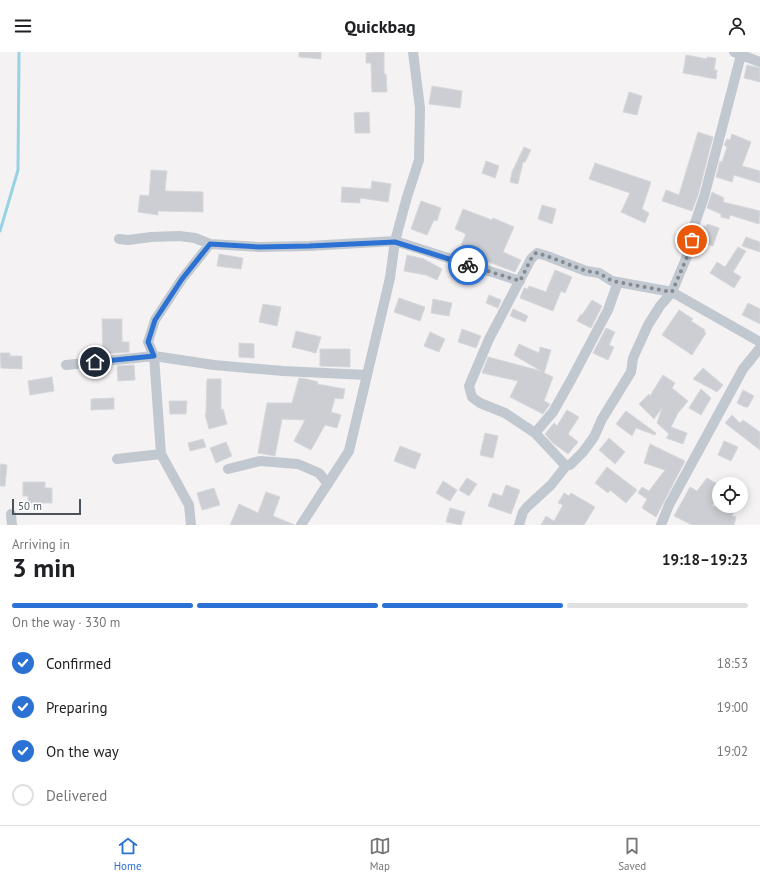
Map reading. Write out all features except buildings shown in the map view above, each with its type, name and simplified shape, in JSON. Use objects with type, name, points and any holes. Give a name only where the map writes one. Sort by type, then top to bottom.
[{"type":"street","points":[[301,525],[349,451],[390,278],[395,242],[419,160],[420,108],[413,52]]},
{"type":"street","points":[[519,525],[527,507],[551,485],[566,466],[570,465],[583,452],[594,437],[602,419],[631,372],[633,358],[648,325],[660,306],[672,292],[690,250],[693,230],[704,197],[738,54],[760,62]]},
{"type":"street","points":[[119,238],[128,240],[179,236],[195,238],[210,244],[259,247],[395,242],[520,281]]},
{"type":"street","points":[[191,525],[190,504],[161,454],[154,356],[148,342],[155,320],[182,279],[210,244]]},
{"type":"street","points":[[566,466],[534,433],[505,413],[480,403],[472,397],[469,386],[489,339],[531,259],[536,253],[586,271],[599,273],[612,281],[672,292],[760,342]]},
{"type":"street","points":[[534,433],[553,412],[567,387],[608,310],[618,282]]},
{"type":"street","points":[[661,525],[669,505],[743,369],[760,348]]},
{"type":"street","points":[[66,366],[154,356],[214,365],[284,371],[367,375]]},
{"type":"street","points":[[117,459],[161,454]]},
{"type":"street","points":[[228,469],[260,461],[298,464],[319,473],[328,484]]},
{"type":"street","points":[[11,514],[12,525]]},
{"type":"waterway","points":[[0,231],[18,170],[19,52]]},
{"type":"way so far","points":[[468,265],[520,281],[531,259],[536,253],[586,271],[599,273],[612,281],[672,292],[690,250],[692,240]]},
{"type":"route","points":[[95,362],[154,356],[148,342],[155,320],[182,279],[210,244],[259,247],[395,242],[468,265]]}]
